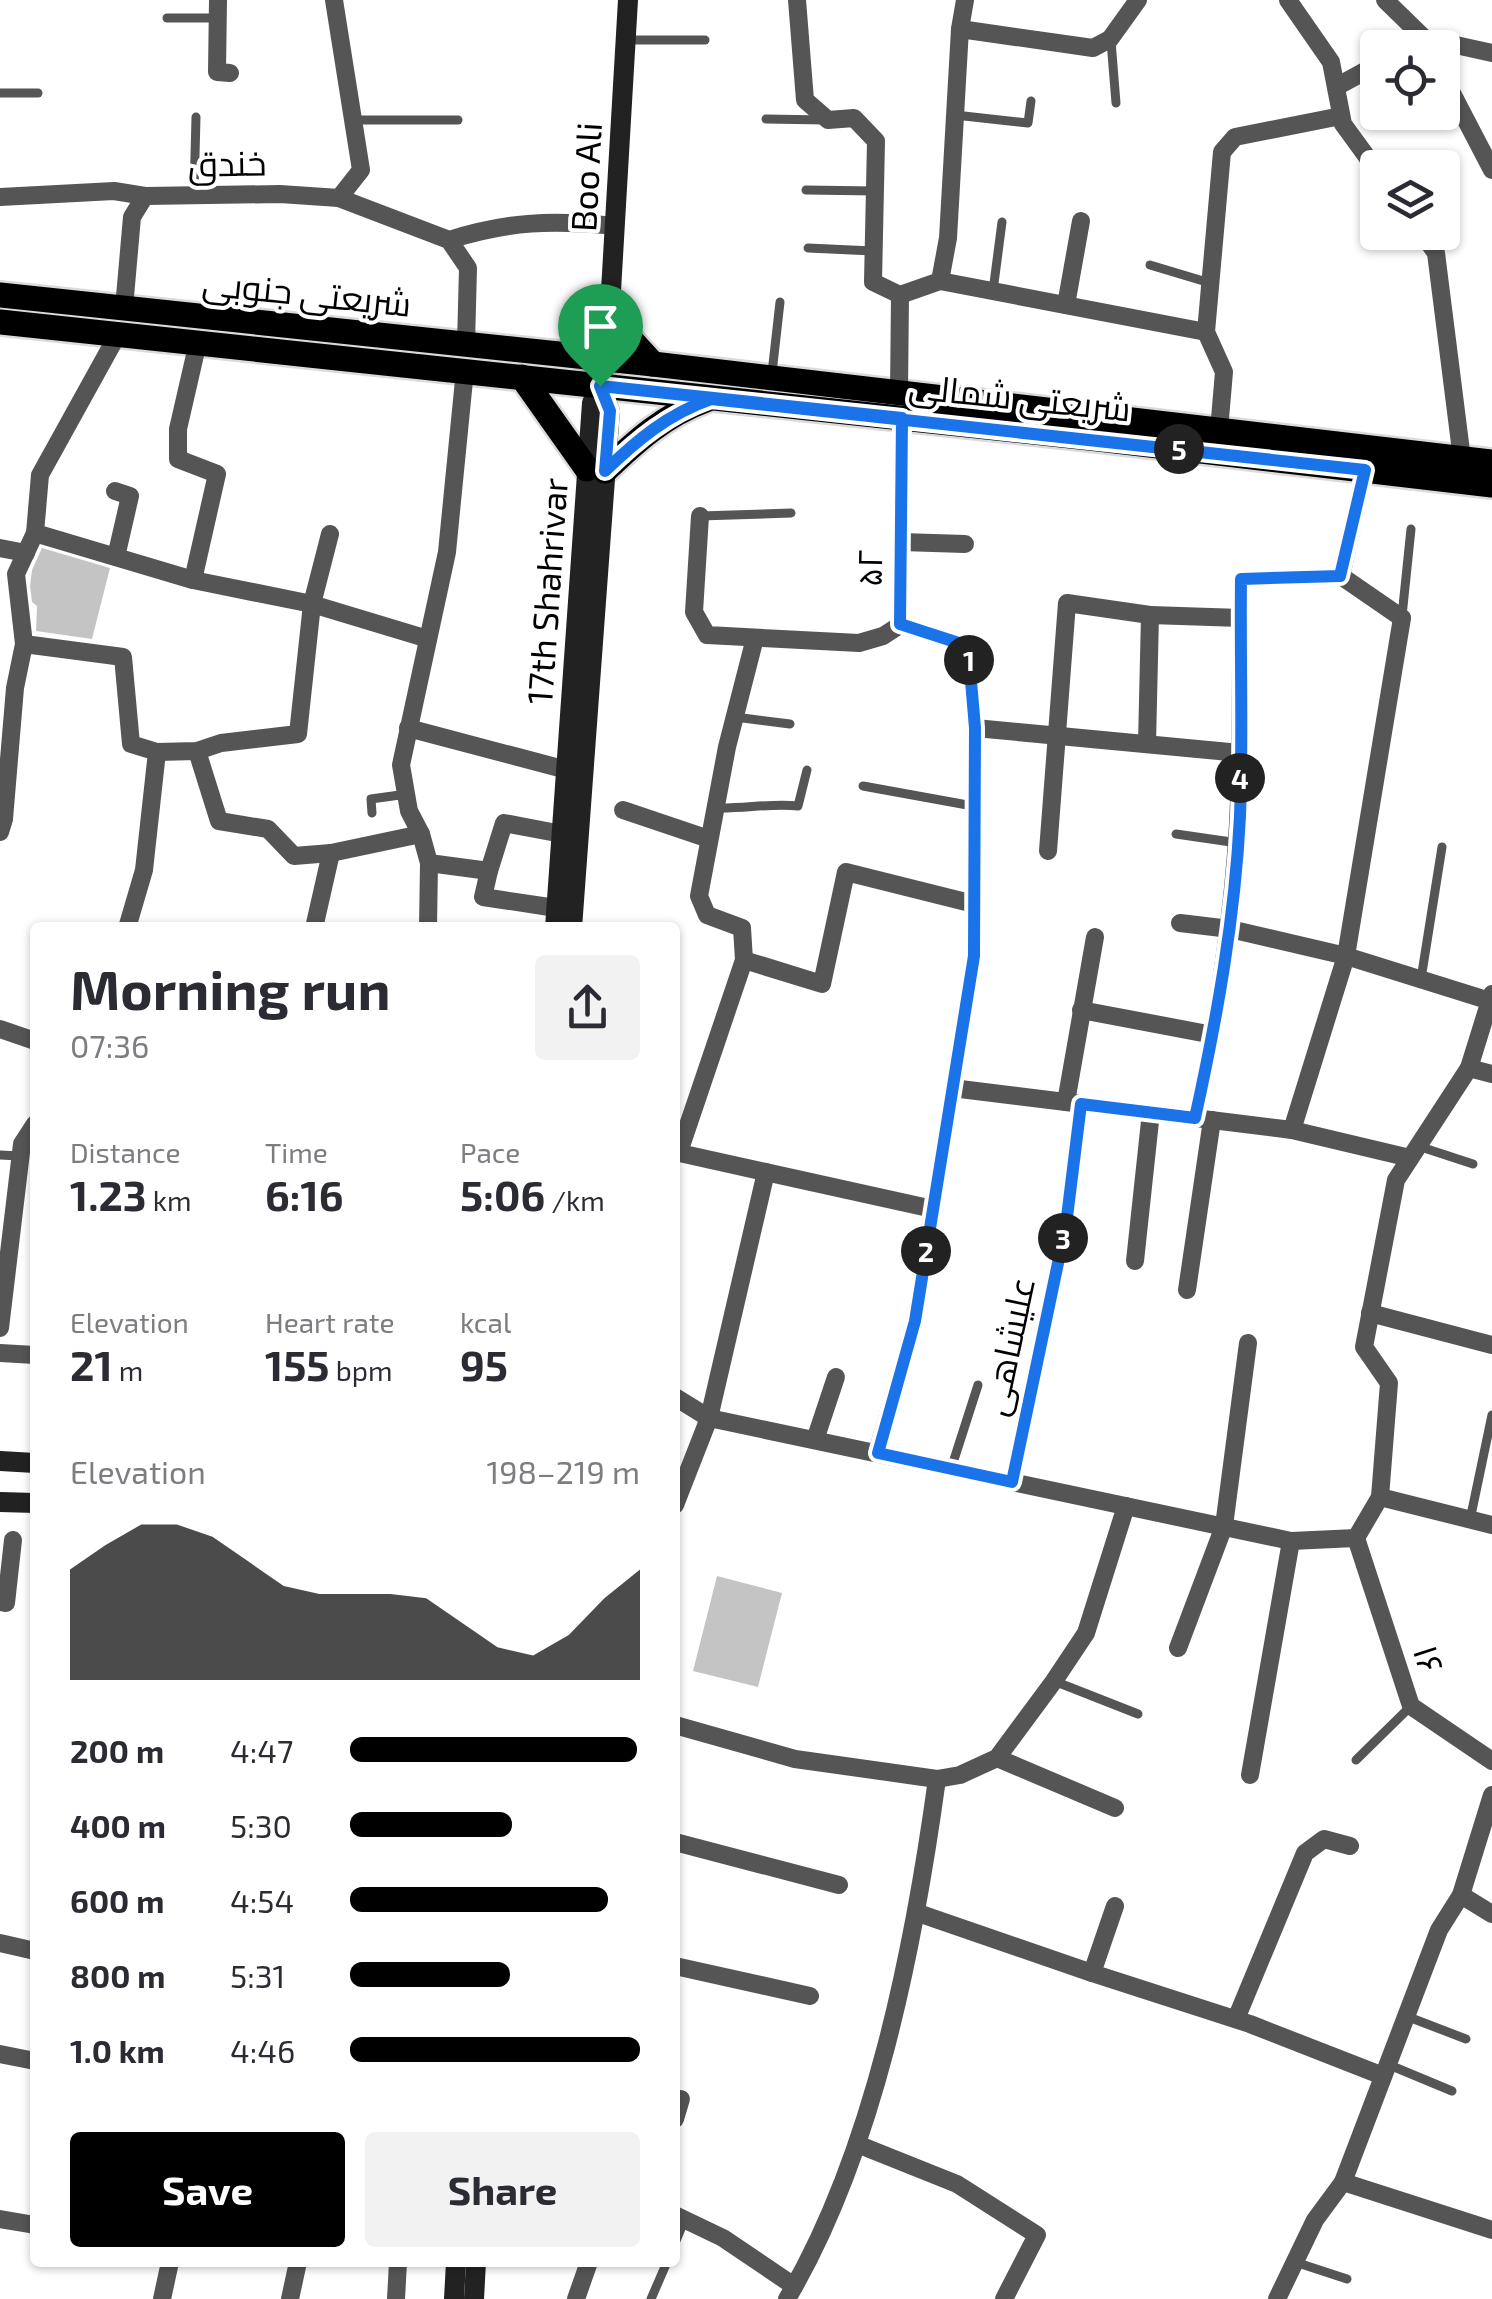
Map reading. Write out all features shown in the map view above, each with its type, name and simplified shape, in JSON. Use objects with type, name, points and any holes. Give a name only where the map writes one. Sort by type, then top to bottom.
[{"type":"main road","name":"Boo Ali","points":[[607,359],[628,0]]},
{"type":"main road","name":"شریعتی جنوبی","points":[[0,295],[124,308],[465,357],[522,377],[600,386]]},
{"type":"main road","points":[[610,316],[653,364]]},
{"type":"main road","name":"شریعتی جنوبی","points":[[0,322],[198,342],[465,357],[607,359]]},
{"type":"main road","points":[[600,386],[607,359]]},
{"type":"main road","name":"شریعتی شمالی","points":[[607,359],[771,378],[901,406],[1492,485]]},
{"type":"main road","points":[[522,377],[596,470],[686,407],[711,399]]},
{"type":"main road","name":"شریعتی شمالی","points":[[600,386],[711,399],[901,406],[1219,430],[1492,462]]},
{"type":"main road","name":"17th Shahrivar","points":[[556,918],[596,470],[610,411],[600,386]]},
{"type":"main road","name":"17th Shahrivar","points":[[572,922],[596,470]]},
{"type":"main road","points":[[0,1461],[30,1463]]},
{"type":"main road","points":[[0,1502],[30,1503]]},
{"type":"main road","points":[[454,2299],[456,2267]]},
{"type":"main road","points":[[474,2299],[476,2267]]},
{"type":"street","points":[[334,0],[361,170],[340,198]]},
{"type":"street","points":[[797,0],[804,100],[828,120],[854,118],[876,141],[873,282],[900,295],[940,281],[1206,332]]},
{"type":"street","points":[[940,281],[948,238],[965,0]]},
{"type":"street","points":[[960,29],[1093,48],[1110,39],[1138,0]]},
{"type":"street","points":[[1288,0],[1331,62],[1343,124],[1362,150]]},
{"type":"street","points":[[1384,0],[1414,30]]},
{"type":"street","points":[[218,9],[218,72],[230,73]]},
{"type":"street","points":[[1460,48],[1492,54]]},
{"type":"street","points":[[1336,87],[1360,74]]},
{"type":"street","points":[[1460,109],[1492,170]]},
{"type":"street","points":[[1219,430],[1224,372],[1206,332],[1222,152],[1235,137],[1341,116]]},
{"type":"street","points":[[0,197],[114,191],[144,196]]},
{"type":"street","name":"خندق","points":[[124,308],[132,218],[144,196],[280,194],[340,198],[449,240]]},
{"type":"street","points":[[428,922],[429,863],[421,834],[408,811],[401,765],[448,552],[465,357],[468,268],[449,240],[510,224],[560,220],[615,226]]},
{"type":"street","points":[[1066,305],[1081,221]]},
{"type":"street","points":[[1434,250],[1462,459]]},
{"type":"street","name":"۵۲","points":[[900,295],[900,624],[968,646],[975,728]]},
{"type":"street","points":[[0,832],[15,688],[24,644],[16,574],[35,533],[40,475],[118,334]]},
{"type":"street","points":[[193,580],[217,474],[178,459],[178,430],[198,342]]},
{"type":"street","points":[[1340,576],[1365,470]]},
{"type":"street","points":[[114,491],[130,496],[116,557]]},
{"type":"street","points":[[700,516],[694,612],[707,635],[859,643],[882,636],[900,624]]},
{"type":"street","points":[[35,533],[193,580],[312,604],[428,639]]},
{"type":"street","points":[[24,644],[123,657],[131,744],[157,752],[197,751],[220,743],[298,734],[312,604],[330,534]]},
{"type":"street","points":[[901,542],[965,544]]},
{"type":"street","points":[[0,548],[26,553]]},
{"type":"street","points":[[1187,1290],[1213,1035],[1230,930],[1238,843],[1241,579],[1340,576],[1402,618],[1346,956],[1292,1130]]},
{"type":"street","points":[[1048,850],[1067,603],[1150,615],[1241,618]]},
{"type":"street","points":[[1147,744],[1150,615]]},
{"type":"street","points":[[680,1143],[744,960],[742,928],[707,915],[699,896],[755,638]]},
{"type":"street","points":[[408,728],[567,770]]},
{"type":"street","points":[[878,1453],[915,1321],[974,956],[975,728],[1240,753]]},
{"type":"street","points":[[197,751],[220,822],[268,829],[294,856],[331,853],[421,834]]},
{"type":"street","points":[[129,922],[144,870],[157,752]]},
{"type":"street","points":[[623,810],[709,838]]},
{"type":"street","points":[[556,918],[483,897],[504,822],[562,834]]},
{"type":"street","points":[[315,922],[331,853]]},
{"type":"street","points":[[429,863],[489,870]]},
{"type":"street","points":[[744,960],[822,984],[846,872],[974,904]]},
{"type":"street","points":[[680,1400],[709,1418],[1291,1541],[1356,1538],[1380,1497],[1389,1383],[1364,1347],[1396,1180],[1469,1068],[1491,998],[1346,956],[1180,923]]},
{"type":"street","name":"علیشاهی","points":[[1012,1482],[1066,1225],[1081,1010],[1095,937]]},
{"type":"street","points":[[1081,1010],[1213,1035]]},
{"type":"street","points":[[0,1029],[30,1039]]},
{"type":"street","points":[[1469,1068],[1492,1074]]},
{"type":"street","points":[[952,1088],[1292,1130],[1414,1152]]},
{"type":"street","points":[[1135,1260],[1151,1112]]},
{"type":"street","points":[[1,1316],[6,1233],[16,1198],[22,1144],[30,1132]]},
{"type":"street","points":[[680,1153],[932,1210]]},
{"type":"street","points":[[680,1492],[709,1418],[766,1172]]},
{"type":"street","points":[[16,1198],[30,1197]]},
{"type":"street","points":[[1370,1313],[1492,1346]]},
{"type":"street","points":[[1178,1648],[1224,1526],[1248,1343]]},
{"type":"street","points":[[0,1353],[30,1355]]},
{"type":"street","points":[[815,1440],[836,1377]]},
{"type":"street","points":[[1380,1497],[1492,1525]]},
{"type":"street","points":[[680,1725],[795,1759],[937,1779],[997,1758],[1086,1633],[1126,1506]]},
{"type":"street","name":"۱۶","points":[[1356,1538],[1411,1706],[1492,1761]]},
{"type":"street","points":[[0,1602],[6,1602],[12,1540]]},
{"type":"street","points":[[1250,1775],[1291,1541]]},
{"type":"street","points":[[997,1758],[1115,1808]]},
{"type":"street","points":[[680,2217],[723,2238],[791,2292],[857,2144],[918,1914],[937,1779]]},
{"type":"street","points":[[1277,2299],[1316,2220],[1343,2182],[1439,1930],[1461,1895],[1492,1795]]},
{"type":"street","points":[[1236,2019],[1305,1853],[1324,1838],[1350,1846]]},
{"type":"street","points":[[680,1843],[839,1885]]},
{"type":"street","points":[[1461,1895],[1492,1914]]},
{"type":"street","points":[[1092,1973],[1116,1906]]},
{"type":"street","points":[[918,1914],[1385,2070]]},
{"type":"street","points":[[0,1943],[30,1950]]},
{"type":"street","points":[[680,1967],[810,1996]]},
{"type":"street","points":[[0,2054],[30,2060]]},
{"type":"street","points":[[857,2144],[957,2184],[1037,2235],[1004,2299]]},
{"type":"street","points":[[1343,2182],[1492,2230]]},
{"type":"street","points":[[0,2219],[30,2224]]},
{"type":"street","points":[[162,2299],[169,2267]]},
{"type":"street","points":[[290,2299],[297,2267]]},
{"type":"street","points":[[396,2299],[398,2267]]},
{"type":"street","points":[[576,2299],[587,2267]]},
{"type":"lane","points":[[167,18],[218,9]]},
{"type":"lane","points":[[1110,39],[1116,103]]},
{"type":"lane","points":[[626,40],[706,40]]},
{"type":"lane","points":[[0,93],[38,93]]},
{"type":"lane","points":[[955,115],[1028,123],[1031,101]]},
{"type":"lane","points":[[194,195],[196,116]]},
{"type":"lane","points":[[766,119],[828,120]]},
{"type":"lane","points":[[353,120],[458,120]]},
{"type":"lane","points":[[806,190],[874,191]]},
{"type":"lane","points":[[993,291],[1002,222]]},
{"type":"lane","points":[[808,248],[873,251]]},
{"type":"lane","points":[[1150,265],[1210,283]]},
{"type":"lane","points":[[771,378],[780,302]]},
{"type":"lane","points":[[700,516],[791,513]]},
{"type":"lane","points":[[1402,618],[1411,530]]},
{"type":"lane","points":[[735,717],[790,724]]},
{"type":"lane","points":[[716,808],[754,810],[771,803],[798,806],[807,770]]},
{"type":"lane","points":[[863,786],[974,806]]},
{"type":"lane","points":[[372,813],[371,799],[407,794]]},
{"type":"lane","points":[[1176,834],[1238,843]]},
{"type":"lane","points":[[1421,979],[1442,847]]},
{"type":"lane","points":[[1414,1152],[1472,1164]]},
{"type":"lane","points":[[0,1155],[20,1156]]},
{"type":"lane","points":[[951,1469],[978,1386]]},
{"type":"lane","points":[[1470,1520],[1492,1415]]},
{"type":"lane","points":[[1054,1681],[1138,1714]]},
{"type":"lane","points":[[1356,1760],[1411,1706]]},
{"type":"lane","points":[[1406,2016],[1466,2039]]},
{"type":"lane","points":[[1385,2070],[1452,2090]]},
{"type":"lane","points":[[1295,2262],[1347,2279]]},
{"type":"lane","points":[[651,2299],[665,2267]]},
{"type":"building","points":[[42,548],[110,568],[92,639],[36,631],[37,606],[32,602],[30,586]]},
{"type":"building","points":[[717,1576],[782,1593],[758,1687],[693,1671]]},
{"type":"route","points":[[600,386],[610,411],[605,471],[641,436],[686,407],[711,399],[806,408],[902,418],[1098,439],[1365,470],[1340,576],[1241,579],[1240,815],[1218,1015],[1195,1118],[1081,1104],[1066,1225],[1012,1482],[878,1453],[915,1321],[974,956],[975,728],[968,646],[900,624],[902,418],[600,386]]}]
